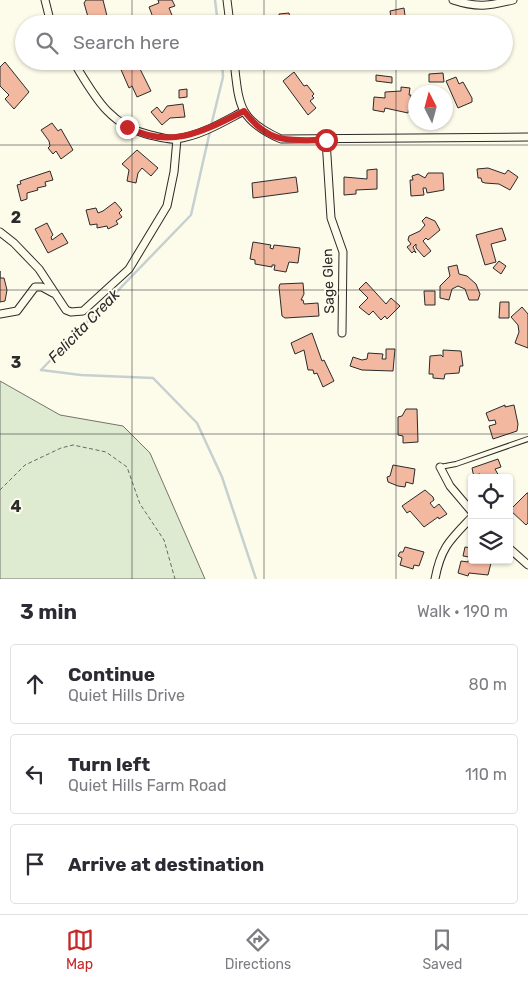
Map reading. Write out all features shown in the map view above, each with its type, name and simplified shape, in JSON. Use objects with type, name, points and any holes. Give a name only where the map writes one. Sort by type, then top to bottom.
[{"type":"street","points":[[45,0],[49,15]]},
{"type":"street","points":[[227,0],[229,15]]},
{"type":"street","points":[[453,0],[469,6],[488,6],[513,0]]},
{"type":"street","points":[[78,70],[96,99],[118,122],[135,132],[165,139],[177,139],[208,130],[244,111]]},
{"type":"street","points":[[235,70],[238,94],[244,111],[257,128],[281,139],[528,137]]},
{"type":"street","points":[[0,232],[14,243],[39,269],[66,310],[71,312],[84,310],[129,269],[167,206],[174,172],[177,139]]},
{"type":"street","name":"Sage Glen","points":[[326,140],[332,218],[342,252],[342,333]]},
{"type":"street","points":[[0,314],[17,311],[35,287],[42,287],[55,294]]},
{"type":"street","points":[[440,467],[450,486],[468,507]]},
{"type":"street","points":[[434,579],[439,559],[446,544],[470,519]]},
{"type":"street","points":[[513,552],[528,565]]},
{"type":"lane","points":[[440,467],[456,464],[528,439]]},
{"type":"path","points":[[0,490],[24,464],[61,448],[73,445],[106,452],[127,466],[140,504],[164,540],[175,579]]},
{"type":"green space","points":[[0,381],[60,415],[123,426],[150,453],[205,579],[0,579]]},
{"type":"building","points":[[86,0],[103,0],[107,15],[87,15],[84,3]]},
{"type":"building","points":[[158,0],[172,0],[175,6],[169,8],[172,15],[152,15],[149,7],[159,3]]},
{"type":"building","points":[[404,8],[405,15],[391,15],[390,11]]},
{"type":"building","points":[[5,62],[29,92],[14,109],[5,99],[9,95],[0,86],[0,67]]},
{"type":"building","points":[[121,70],[140,70],[151,91],[137,97],[132,86],[129,88]]},
{"type":"building","points":[[294,72],[304,86],[307,85],[314,94],[312,96],[314,98],[310,101],[316,108],[308,115],[283,81]]},
{"type":"building","points":[[443,73],[444,82],[429,82],[429,74]]},
{"type":"building","points":[[376,75],[392,77],[392,83],[376,81]]},
{"type":"building","points":[[456,77],[459,84],[463,82],[472,98],[472,102],[458,108],[453,97],[453,85],[448,85],[446,81]]},
{"type":"building","points":[[401,87],[408,88],[408,113],[385,108],[384,112],[373,110],[374,97],[385,98],[385,92],[401,91]]},
{"type":"building","points":[[187,89],[187,97],[179,98],[179,90]]},
{"type":"building","points":[[183,104],[185,117],[170,118],[162,125],[151,112],[157,107],[162,113],[167,106]]},
{"type":"building","points":[[52,123],[58,131],[61,129],[73,150],[61,159],[56,151],[53,154],[48,148],[50,146],[49,141],[41,130]]},
{"type":"building","points":[[137,150],[158,168],[151,176],[142,168],[138,173],[136,183],[127,181],[129,170],[122,164]]},
{"type":"building","points":[[488,168],[505,174],[508,170],[518,177],[510,190],[499,184],[482,182],[481,178],[478,178],[477,169]]},
{"type":"building","points":[[377,169],[377,189],[356,190],[356,194],[344,195],[344,177],[367,179],[367,170]]},
{"type":"building","points":[[50,171],[53,180],[45,182],[46,186],[37,188],[38,190],[27,193],[27,199],[21,201],[17,185],[21,184],[20,181]]},
{"type":"building","points":[[428,173],[443,173],[444,190],[427,193],[426,188],[423,188],[424,195],[411,196],[410,180],[413,180],[412,176],[418,174],[425,178]]},
{"type":"building","points":[[296,177],[298,192],[253,198],[252,183]]},
{"type":"building","points":[[115,202],[122,210],[119,213],[122,217],[116,221],[118,224],[108,229],[107,226],[97,228],[97,224],[90,225],[86,210],[96,208],[98,213]]},
{"type":"building","points":[[426,217],[435,221],[440,230],[428,240],[426,238],[423,241],[431,251],[424,257],[416,248],[416,244],[413,247],[416,253],[414,251],[412,253],[407,247],[411,244],[408,240],[409,236],[420,231],[425,225],[422,221]]},
{"type":"building","points":[[47,223],[53,235],[51,237],[52,240],[62,233],[68,243],[48,253],[35,229]]},
{"type":"building","points":[[502,228],[506,240],[491,244],[496,262],[485,265],[476,235]]},
{"type":"building","points":[[253,242],[271,245],[270,248],[273,249],[274,245],[300,248],[298,263],[289,262],[286,272],[274,270],[275,265],[272,265],[272,267],[255,264],[255,260],[250,259]]},
{"type":"building","points":[[499,261],[506,266],[501,274],[493,268]]},
{"type":"building","points":[[457,265],[459,274],[467,276],[476,284],[480,294],[478,300],[469,300],[465,289],[458,286],[452,289],[449,300],[440,298],[440,286],[450,276],[448,267]]},
{"type":"building","points":[[0,278],[4,278],[7,290],[5,301],[0,302]]},
{"type":"building","points":[[366,282],[386,304],[391,298],[400,306],[387,319],[385,316],[381,320],[373,311],[369,315],[359,307],[368,298],[359,289]]},
{"type":"building","points":[[303,283],[304,294],[301,300],[303,300],[304,304],[318,303],[319,316],[285,318],[282,316],[280,284]]},
{"type":"building","points":[[424,291],[435,291],[435,305],[425,305]]},
{"type":"building","points":[[500,302],[509,302],[509,318],[499,318]]},
{"type":"building","points":[[522,307],[528,314],[528,348],[515,343],[519,332],[518,325],[511,317]]},
{"type":"building","points":[[312,333],[322,361],[324,360],[334,381],[323,387],[317,373],[314,374],[313,370],[308,370],[304,350],[295,354],[291,343]]},
{"type":"building","points":[[386,349],[395,349],[393,371],[362,370],[350,366],[353,357],[362,360],[367,359],[368,353],[383,354],[382,359],[386,359]]},
{"type":"building","points":[[443,350],[461,351],[463,366],[460,366],[459,373],[445,374],[444,379],[433,378],[433,374],[429,374],[430,356],[441,355],[443,357]]},
{"type":"building","points":[[505,405],[505,407],[514,405],[518,424],[517,431],[493,439],[489,426],[496,424],[495,420],[489,421],[486,413]]},
{"type":"building","points":[[406,409],[417,409],[418,442],[403,443],[403,436],[398,435],[398,417],[402,416]]},
{"type":"building","points":[[498,459],[501,467],[495,469],[498,474],[474,474],[472,468]]},
{"type":"building","points":[[393,465],[415,469],[413,484],[406,482],[405,487],[388,482],[387,477],[390,476]]},
{"type":"building","points":[[425,490],[433,497],[434,500],[430,503],[434,508],[439,504],[447,514],[439,519],[438,517],[424,527],[410,511],[407,513],[402,506]]},
{"type":"building","points":[[528,493],[528,523],[526,525],[513,513],[513,507]]},
{"type":"building","points":[[405,547],[424,552],[419,566],[414,565],[413,569],[400,565],[402,558],[398,556]]},
{"type":"building","points":[[465,547],[468,547],[468,557],[463,556]]},
{"type":"building","points":[[461,561],[468,562],[468,564],[491,564],[488,575],[469,573],[468,576],[458,573]]},
{"type":"waterway","name":"Felicita Creak","points":[[215,0],[217,15]]},
{"type":"waterway","name":"Felicita Creak","points":[[211,126],[223,77],[223,70]]},
{"type":"waterway","name":"Felicita Creak","points":[[210,131],[191,215],[41,370],[81,375],[153,378],[197,423],[222,477],[256,579]]},
{"type":"route","points":[[127,127],[135,132],[165,139],[177,139],[208,130],[244,111],[257,128],[281,139],[326,140]]}]
